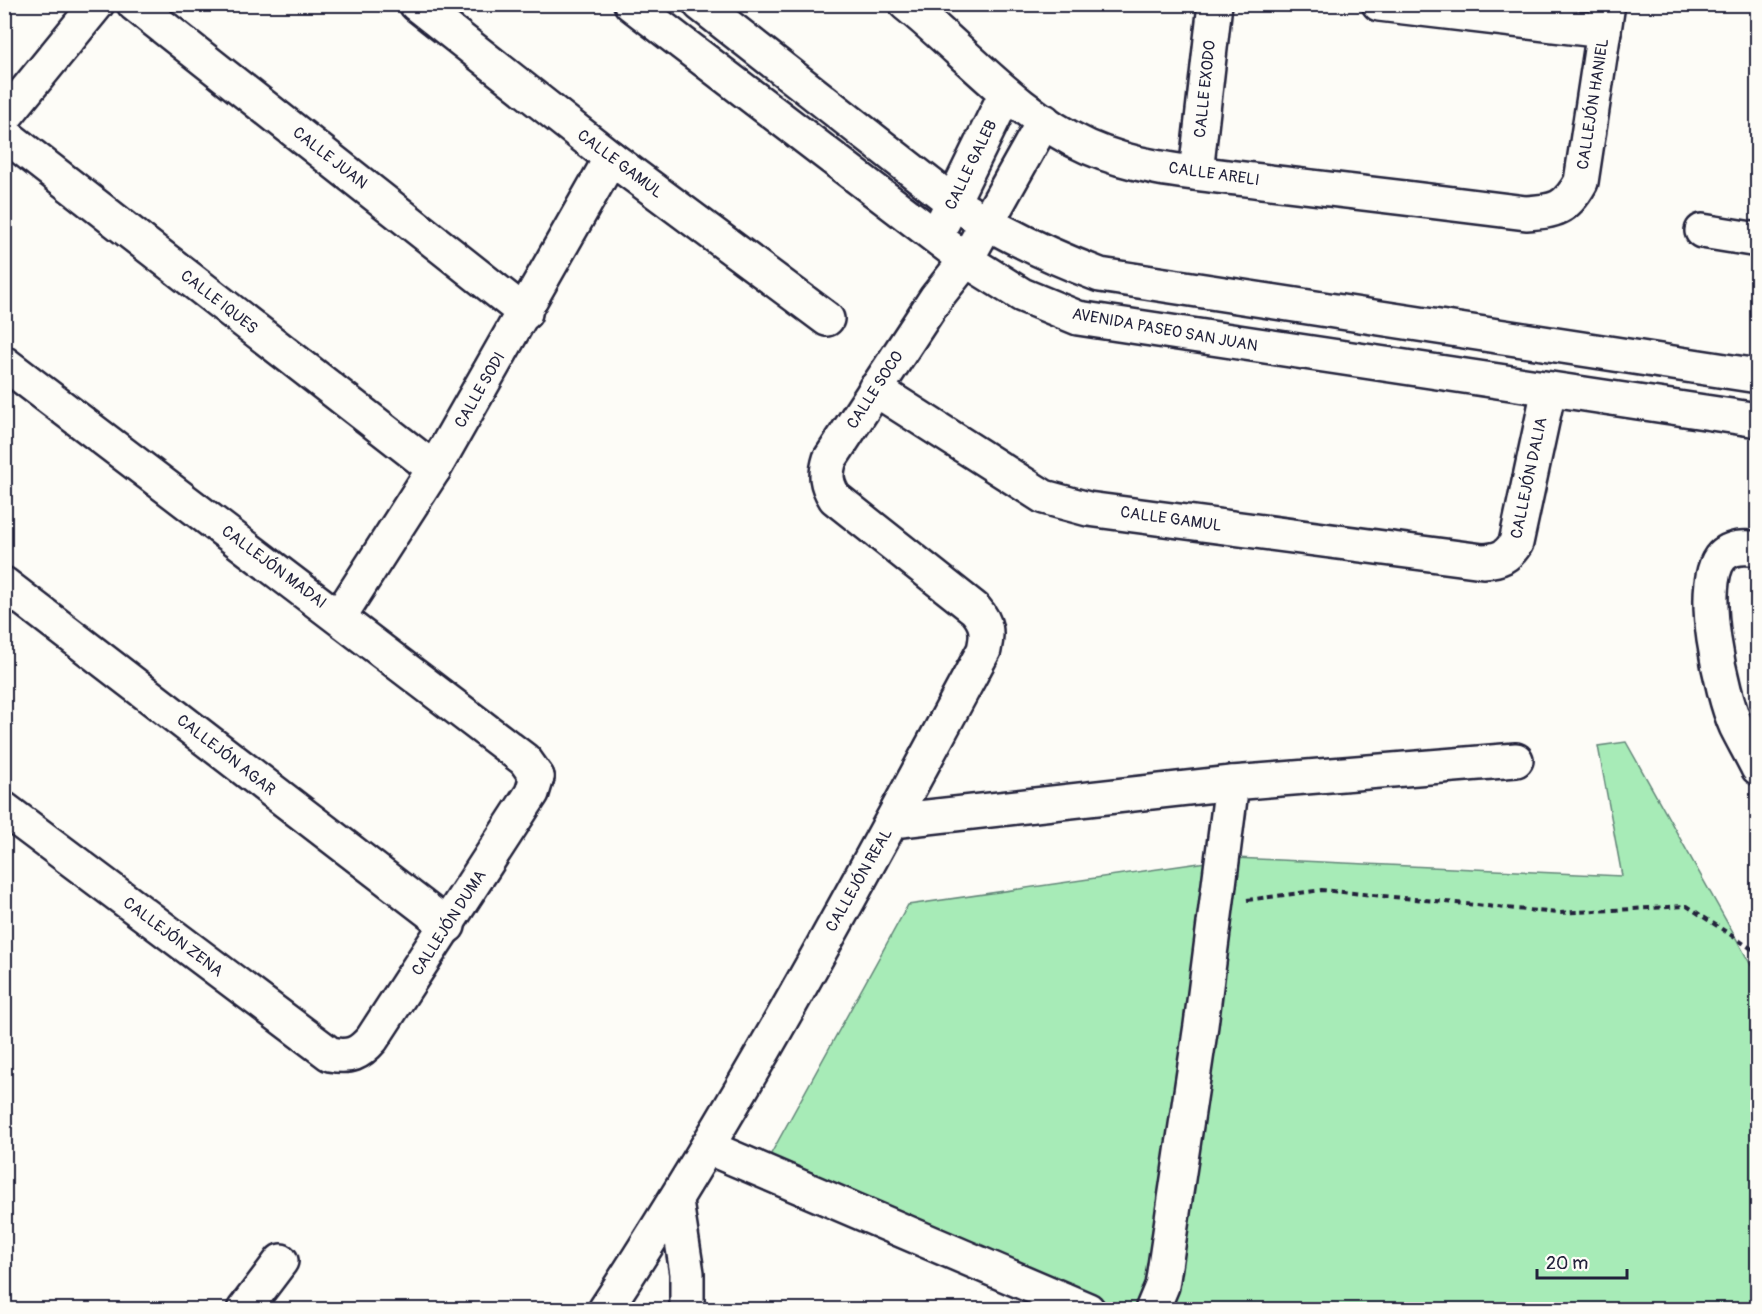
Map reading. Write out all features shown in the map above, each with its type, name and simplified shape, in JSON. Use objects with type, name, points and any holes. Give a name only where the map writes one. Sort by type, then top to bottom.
[{"type":"street","points":[[4,118],[96,4]]},
{"type":"street","name":"CALLE JUAN","points":[[134,4],[525,313]]},
{"type":"street","name":"CALLE GAMUL","points":[[416,4],[611,158],[827,319]]},
{"type":"street","name":"AVENIDA PASEO SAN JUAN","points":[[631,4],[966,260],[1022,296],[1078,318],[1758,420]]},
{"type":"street","points":[[700,4],[951,201],[988,225],[1047,255],[1100,275],[1758,376]]},
{"type":"street","name":"CALLE EXODO","points":[[1196,173],[1215,4]]},
{"type":"street","points":[[1379,4],[1606,18]]},
{"type":"street","name":"CALLE ARELI","points":[[921,9],[1006,93],[1044,120],[1088,147],[1138,163],[1196,173],[1526,213],[1551,212],[1570,201]]},
{"type":"street","name":"CALLEJÓN HANIEL","points":[[1570,201],[1581,182],[1606,18]]},
{"type":"street","name":"CALLE GALEB","points":[[937,238],[951,201],[1006,93]]},
{"type":"street","points":[[966,260],[988,225],[1044,120]]},
{"type":"street","name":"CALLE IQUES","points":[[4,134],[434,469]]},
{"type":"street","name":"CALLE SODI","points":[[339,617],[434,469],[525,313],[611,158]]},
{"type":"street","points":[[1702,231],[1758,240]]},
{"type":"street","points":[[936,298],[937,238]]},
{"type":"street","name":"CALLE SOCO","points":[[828,487],[825,473],[830,459],[936,298],[966,260]]},
{"type":"street","points":[[1641,403],[1644,359]]},
{"type":"street","name":"CALLEJÓN MADAI","points":[[4,363],[525,760],[549,774]]},
{"type":"street","name":"CALLE GAMUL","points":[[875,389],[1044,497],[1088,508],[1483,561],[1498,560]]},
{"type":"street","name":"CALLEJÓN DALIA","points":[[1498,560],[1509,554],[1516,543],[1548,389]]},
{"type":"street","name":"CALLEJÓN REAL","points":[[605,1310],[676,1202],[892,821],[984,650],[985,621],[975,609],[835,498],[828,487]]},
{"type":"street","points":[[1758,549],[1732,550],[1722,556],[1715,569],[1711,609],[1717,660],[1736,725],[1758,768]]},
{"type":"street","name":"CALLEJÓN AGAR","points":[[4,584],[448,926]]},
{"type":"street","points":[[892,821],[1232,783],[1516,760]]},
{"type":"street","name":"CALLEJÓN DUMA","points":[[345,1058],[360,1053],[372,1039],[448,926],[532,794],[549,774]]},
{"type":"street","points":[[1152,1310],[1162,1286],[1232,783]]},
{"type":"street","name":"CALLEJÓN ZENA","points":[[4,809],[330,1054],[345,1058]]},
{"type":"street","points":[[706,1148],[1088,1310]]},
{"type":"street","points":[[676,1202],[687,1273],[687,1310]]},
{"type":"street","points":[[244,1310],[282,1261]]},
{"type":"path","points":[[1216,905],[1322,890],[1558,913],[1687,906],[1758,953]]},
{"type":"green space","points":[[1626,742],[1751,965],[1757,971],[1757,1309],[1045,1309],[756,1181],[908,905],[1234,858],[1622,876],[1598,746]]}]
